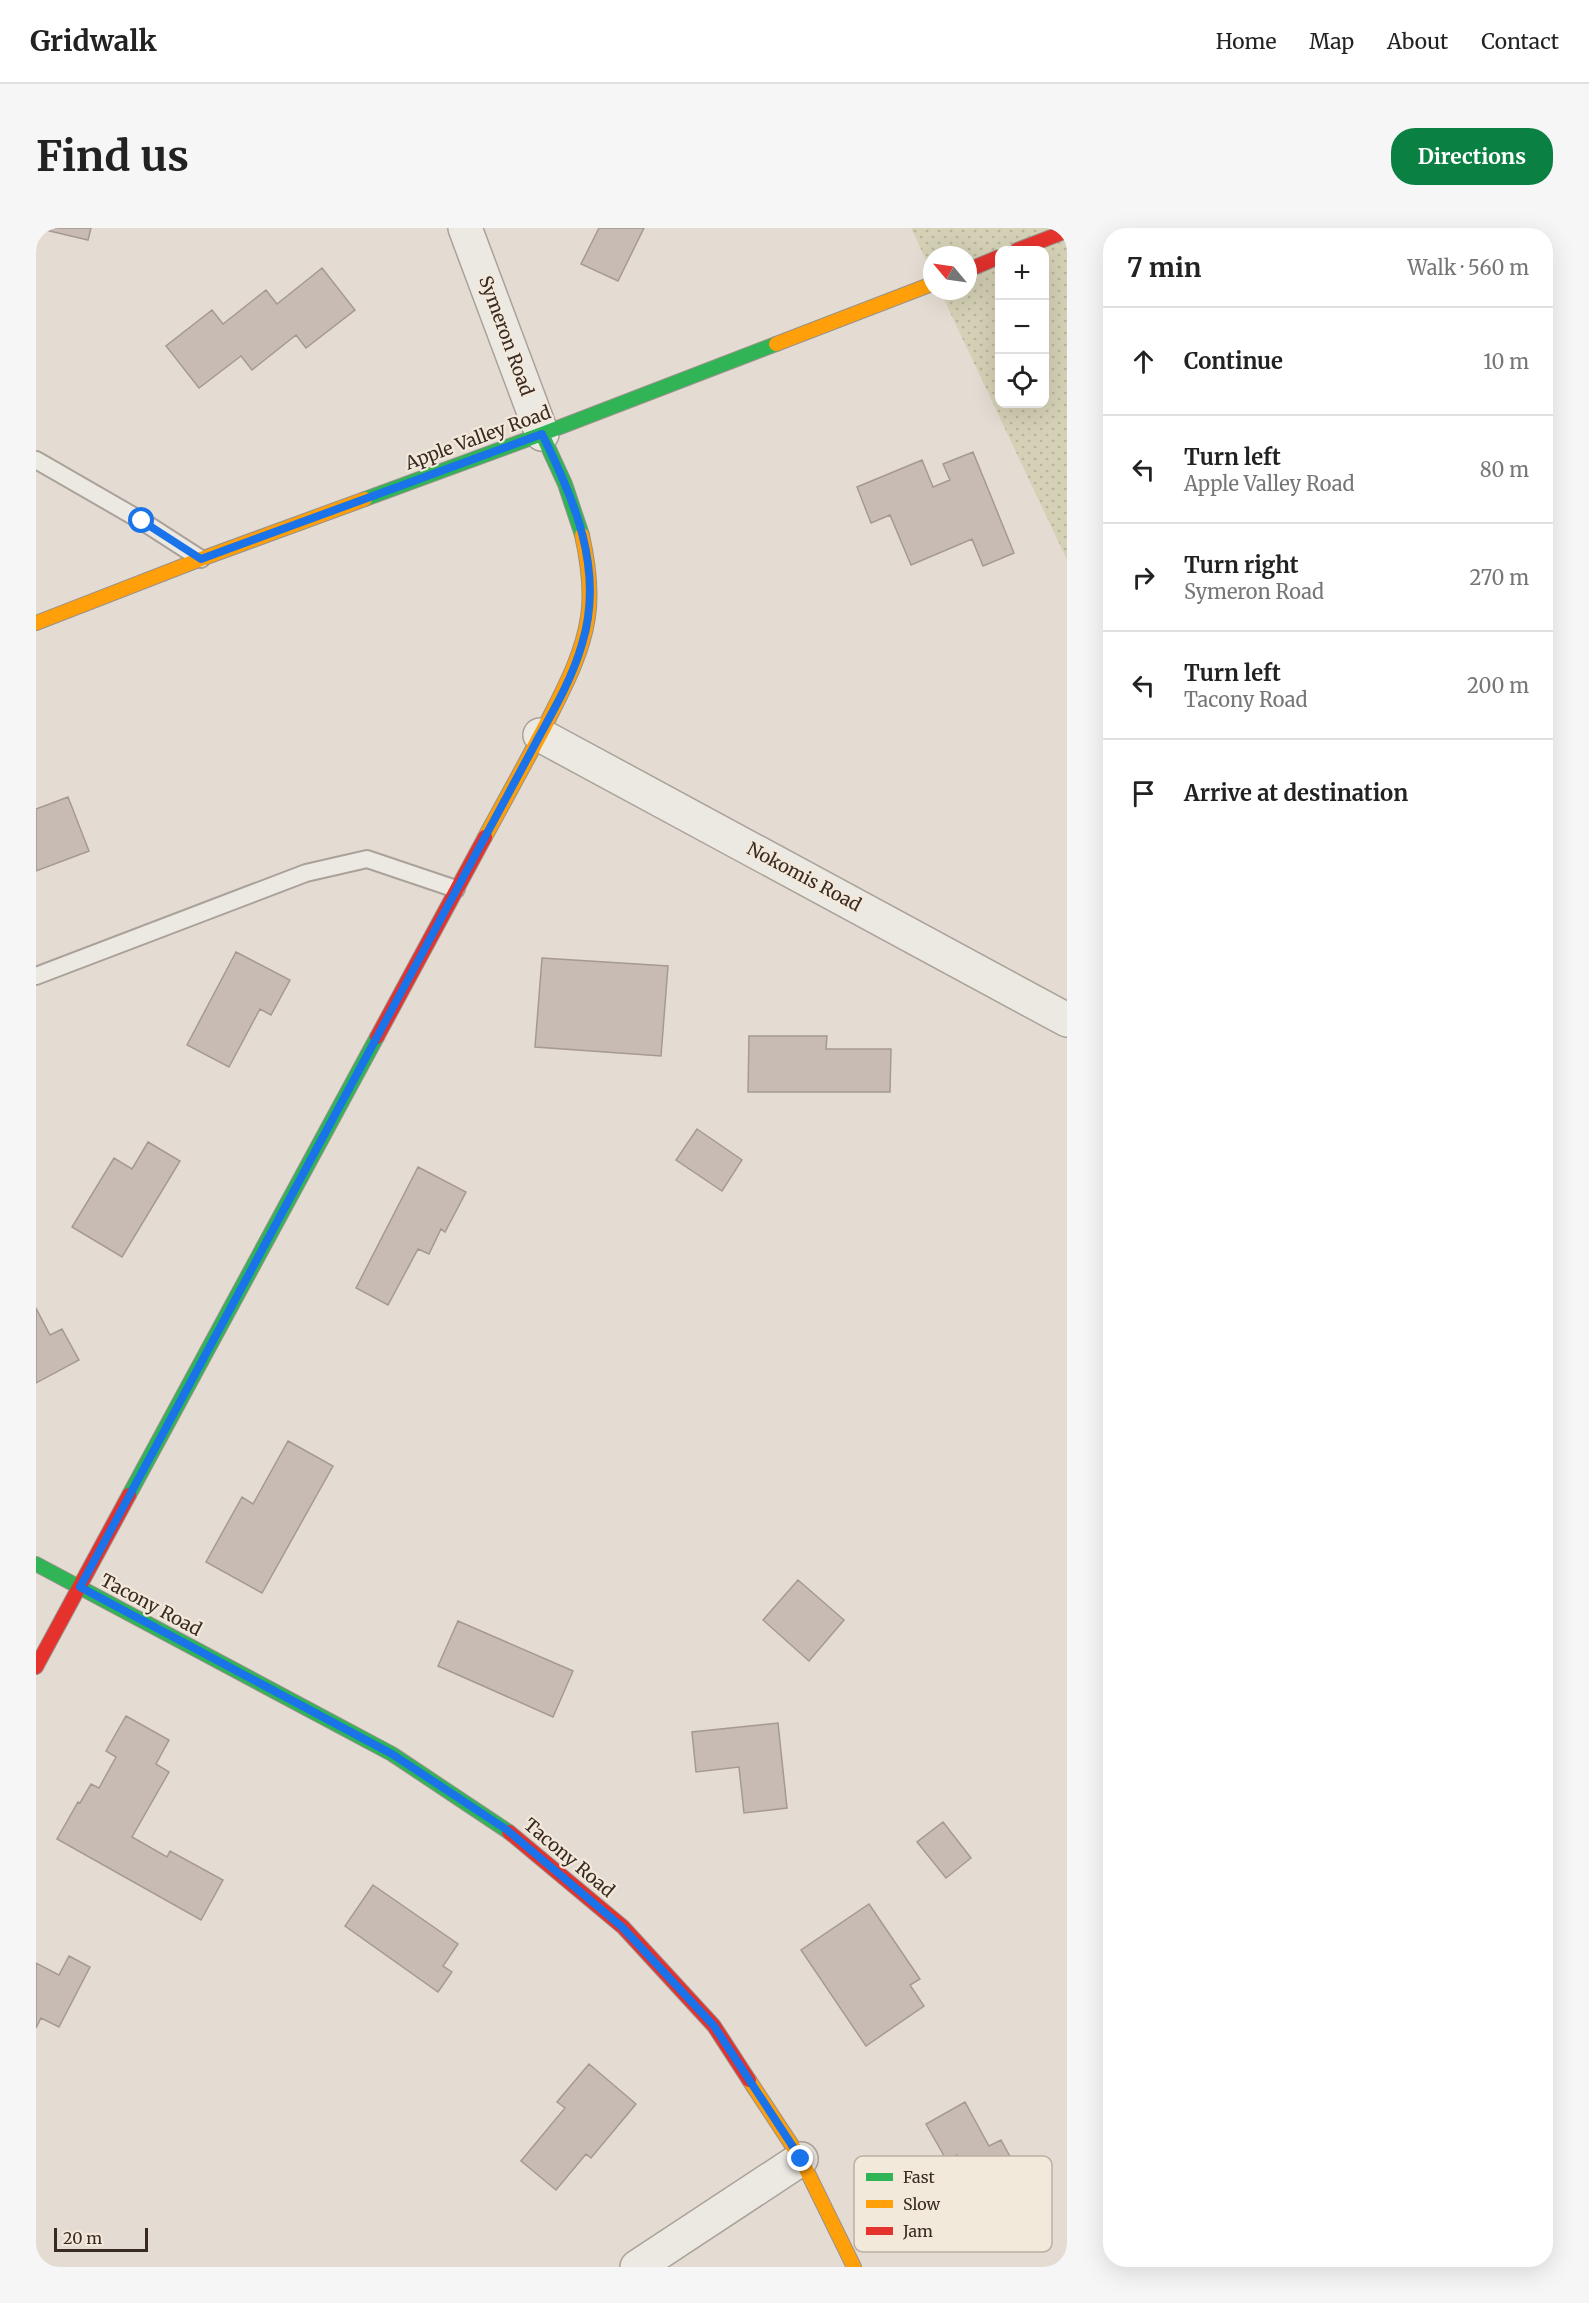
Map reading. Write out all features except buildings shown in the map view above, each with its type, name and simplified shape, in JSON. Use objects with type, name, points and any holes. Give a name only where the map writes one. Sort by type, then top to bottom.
[{"type":"street","name":"Symeron Road","points":[[36,1667],[540,735],[577,660],[583,642],[589,603],[589,565],[580,526],[569,490],[542,434],[465,228]]},
{"type":"street","points":[[1028,246],[1067,231]]},
{"type":"street","points":[[977,266],[995,259]]},
{"type":"street","name":"Apple Valley Road","points":[[36,623],[201,559],[542,434],[923,287]]},
{"type":"street","name":"Nokomis Road","points":[[540,735],[1067,1020]]},
{"type":"street","name":"Tacony Road","points":[[36,1564],[392,1754],[507,1830],[622,1927],[714,2026],[801,2159],[854,2267]]},
{"type":"street","points":[[637,2267],[801,2159]]},
{"type":"lane","points":[[36,460],[142,521],[201,559]]},
{"type":"lane","points":[[36,976],[306,873],[367,859],[456,889]]},
{"type":"shaded area","points":[[911,228],[1067,228],[1067,560],[995,408],[1049,408],[1049,246],[995,246],[995,407],[944,300],[977,300],[977,246],[923,246],[923,254]]},
{"type":"traffic: fast","points":[[365,499],[776,344]]},
{"type":"traffic: fast","points":[[542,434],[565,484],[582,535]]},
{"type":"traffic: fast","points":[[129,1495],[377,1037]]},
{"type":"traffic: fast","points":[[36,1564],[392,1754],[509,1832]]},
{"type":"traffic: slow","points":[[776,344],[923,287]]},
{"type":"traffic: slow","points":[[36,623],[365,499]]},
{"type":"traffic: slow","points":[[485,837],[558,701],[581,646],[590,597],[588,566],[582,535]]},
{"type":"traffic: slow","points":[[749,2080],[801,2159],[854,2267]]},
{"type":"traffic: jam","points":[[1028,246],[1067,231]]},
{"type":"traffic: jam","points":[[977,266],[995,259]]},
{"type":"traffic: jam","points":[[377,1037],[485,837]]},
{"type":"traffic: jam","points":[[36,1667],[129,1495]]},
{"type":"traffic: jam","points":[[509,1832],[623,1927],[714,2026],[749,2080]]},
{"type":"route","points":[[142,521],[201,559],[542,434],[569,490],[580,526],[589,565],[589,603],[583,642],[563,692],[80,1587],[392,1754],[507,1830],[622,1927],[714,2026],[801,2159]]}]
